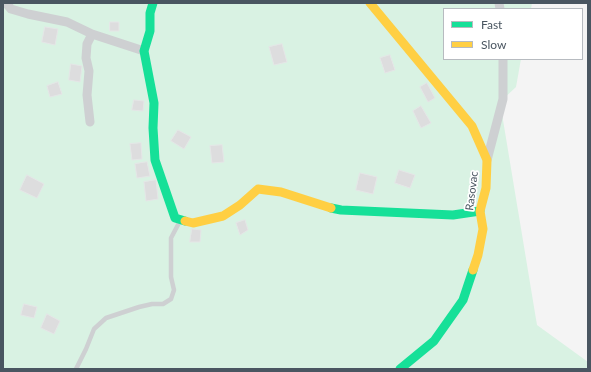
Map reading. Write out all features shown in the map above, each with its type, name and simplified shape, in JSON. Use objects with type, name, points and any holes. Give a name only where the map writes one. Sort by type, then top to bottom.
[{"type":"street","points":[[6,3],[11,9],[67,22],[92,34],[144,51]]},
{"type":"street","points":[[153,3],[150,13],[150,31],[144,51],[154,104],[153,128],[155,160],[176,218],[194,222],[223,216],[240,205],[258,189],[281,192],[341,210],[453,216],[480,210]]},
{"type":"street","name":"Rasovac","points":[[370,3],[472,126],[488,160],[486,188],[480,210],[483,229],[482,235],[478,255],[463,300],[434,341],[400,369]]},
{"type":"street","points":[[90,122],[87,95],[89,72],[86,58],[87,44],[92,34]]},
{"type":"street","points":[[488,160],[503,98],[503,60]]},
{"type":"lane","points":[[76,369],[94,329],[106,318],[152,304],[163,304],[171,298],[174,290],[171,277],[171,238],[181,219]]},
{"type":"green space","points":[[3,3],[532,3],[531,8],[443,8],[443,60],[521,60],[516,87],[500,102],[537,325],[588,362],[588,369],[3,369]]},
{"type":"building","points":[[110,22],[119,22],[119,31],[110,31]]},
{"type":"building","points":[[45,27],[58,29],[55,45],[42,42]]},
{"type":"building","points":[[282,44],[287,62],[274,65],[269,47]]},
{"type":"building","points":[[390,55],[395,70],[385,73],[380,58]]},
{"type":"building","points":[[71,64],[82,66],[80,82],[69,80]]},
{"type":"building","points":[[58,82],[62,94],[50,97],[47,86]]},
{"type":"building","points":[[427,83],[435,98],[428,102],[420,87]]},
{"type":"building","points":[[134,100],[144,101],[143,111],[132,110]]},
{"type":"building","points":[[421,106],[431,123],[421,128],[413,111]]},
{"type":"building","points":[[178,130],[191,137],[184,149],[171,141]]},
{"type":"building","points":[[141,143],[142,159],[132,160],[130,144]]},
{"type":"building","points":[[222,145],[224,162],[212,163],[210,146]]},
{"type":"building","points":[[147,162],[150,176],[137,178],[135,164]]},
{"type":"building","points":[[399,170],[415,175],[410,188],[395,183]]},
{"type":"building","points":[[360,173],[377,177],[373,194],[356,190]]},
{"type":"building","points":[[27,175],[44,184],[37,198],[20,190]]},
{"type":"building","points":[[156,180],[158,199],[146,201],[144,182]]},
{"type":"building","points":[[245,220],[248,230],[240,235],[236,223]]},
{"type":"building","points":[[192,229],[201,230],[200,242],[190,242]]},
{"type":"building","points":[[24,304],[37,307],[34,318],[21,315]]},
{"type":"building","points":[[47,314],[60,321],[54,334],[41,328]]},
{"type":"traffic: fast","points":[[153,3],[150,13],[150,31],[144,51],[154,103],[153,128],[155,160],[175,218],[185,221]]},
{"type":"traffic: fast","points":[[331,208],[341,210],[453,215],[480,211]]},
{"type":"traffic: fast","points":[[400,369],[434,341],[463,300],[473,270]]},
{"type":"traffic: slow","points":[[370,3],[472,126],[487,160],[486,188],[480,211],[483,229],[478,255],[473,270]]},
{"type":"traffic: slow","points":[[185,221],[193,223],[223,216],[240,205],[258,189],[281,192],[331,208]]}]
